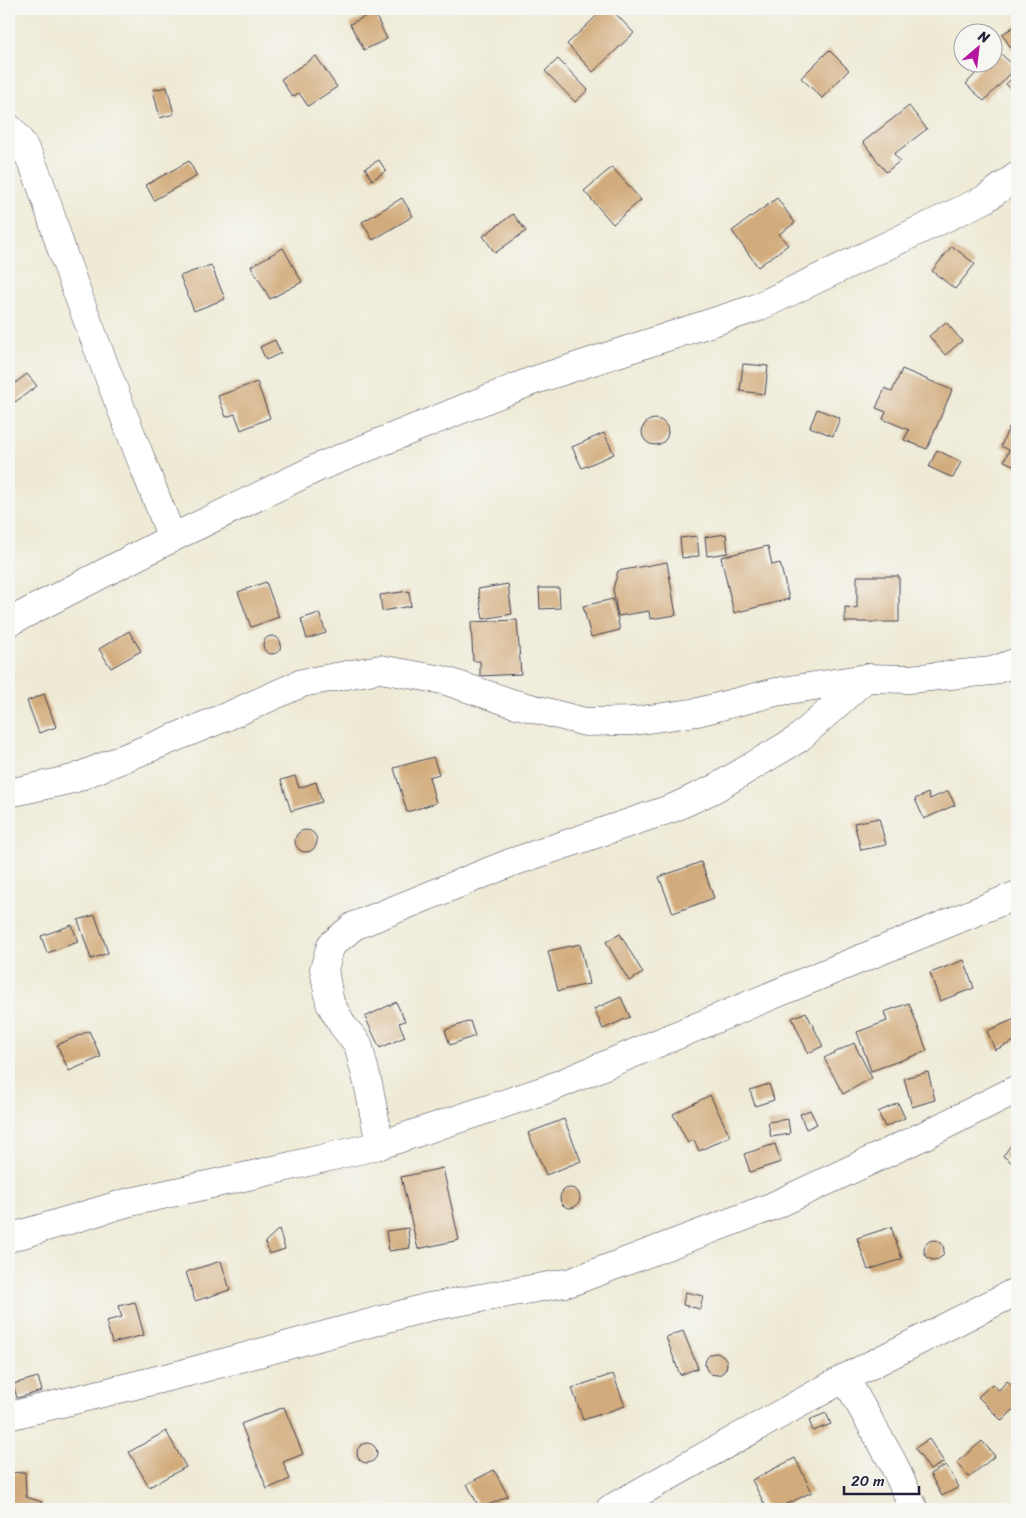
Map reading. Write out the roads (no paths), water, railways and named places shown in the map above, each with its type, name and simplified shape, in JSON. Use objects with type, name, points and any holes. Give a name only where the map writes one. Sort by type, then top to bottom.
[{"type":"street","points":[[9,128],[18,136],[32,163],[65,261],[172,538]]},
{"type":"street","points":[[9,622],[172,538],[319,467],[532,381],[756,308],[985,199],[1017,176]]},
{"type":"street","points":[[9,793],[73,779],[302,684],[380,669],[443,680],[512,703],[585,722],[634,721],[698,712],[776,692],[866,678],[909,679],[992,671],[1017,662]]},
{"type":"street","points":[[380,1145],[358,1044],[343,1026],[330,1003],[324,969],[331,945],[354,926],[363,922],[510,863],[673,808],[714,789],[798,739],[866,678]]},
{"type":"street","points":[[9,1238],[126,1203],[380,1145],[548,1089],[1017,896]]},
{"type":"street","points":[[9,1416],[185,1373],[429,1307],[571,1282],[773,1206],[921,1137],[1017,1089]]},
{"type":"street","points":[[610,1509],[845,1378],[1017,1291]]},
{"type":"street","points":[[845,1378],[892,1461],[914,1509]]}]
